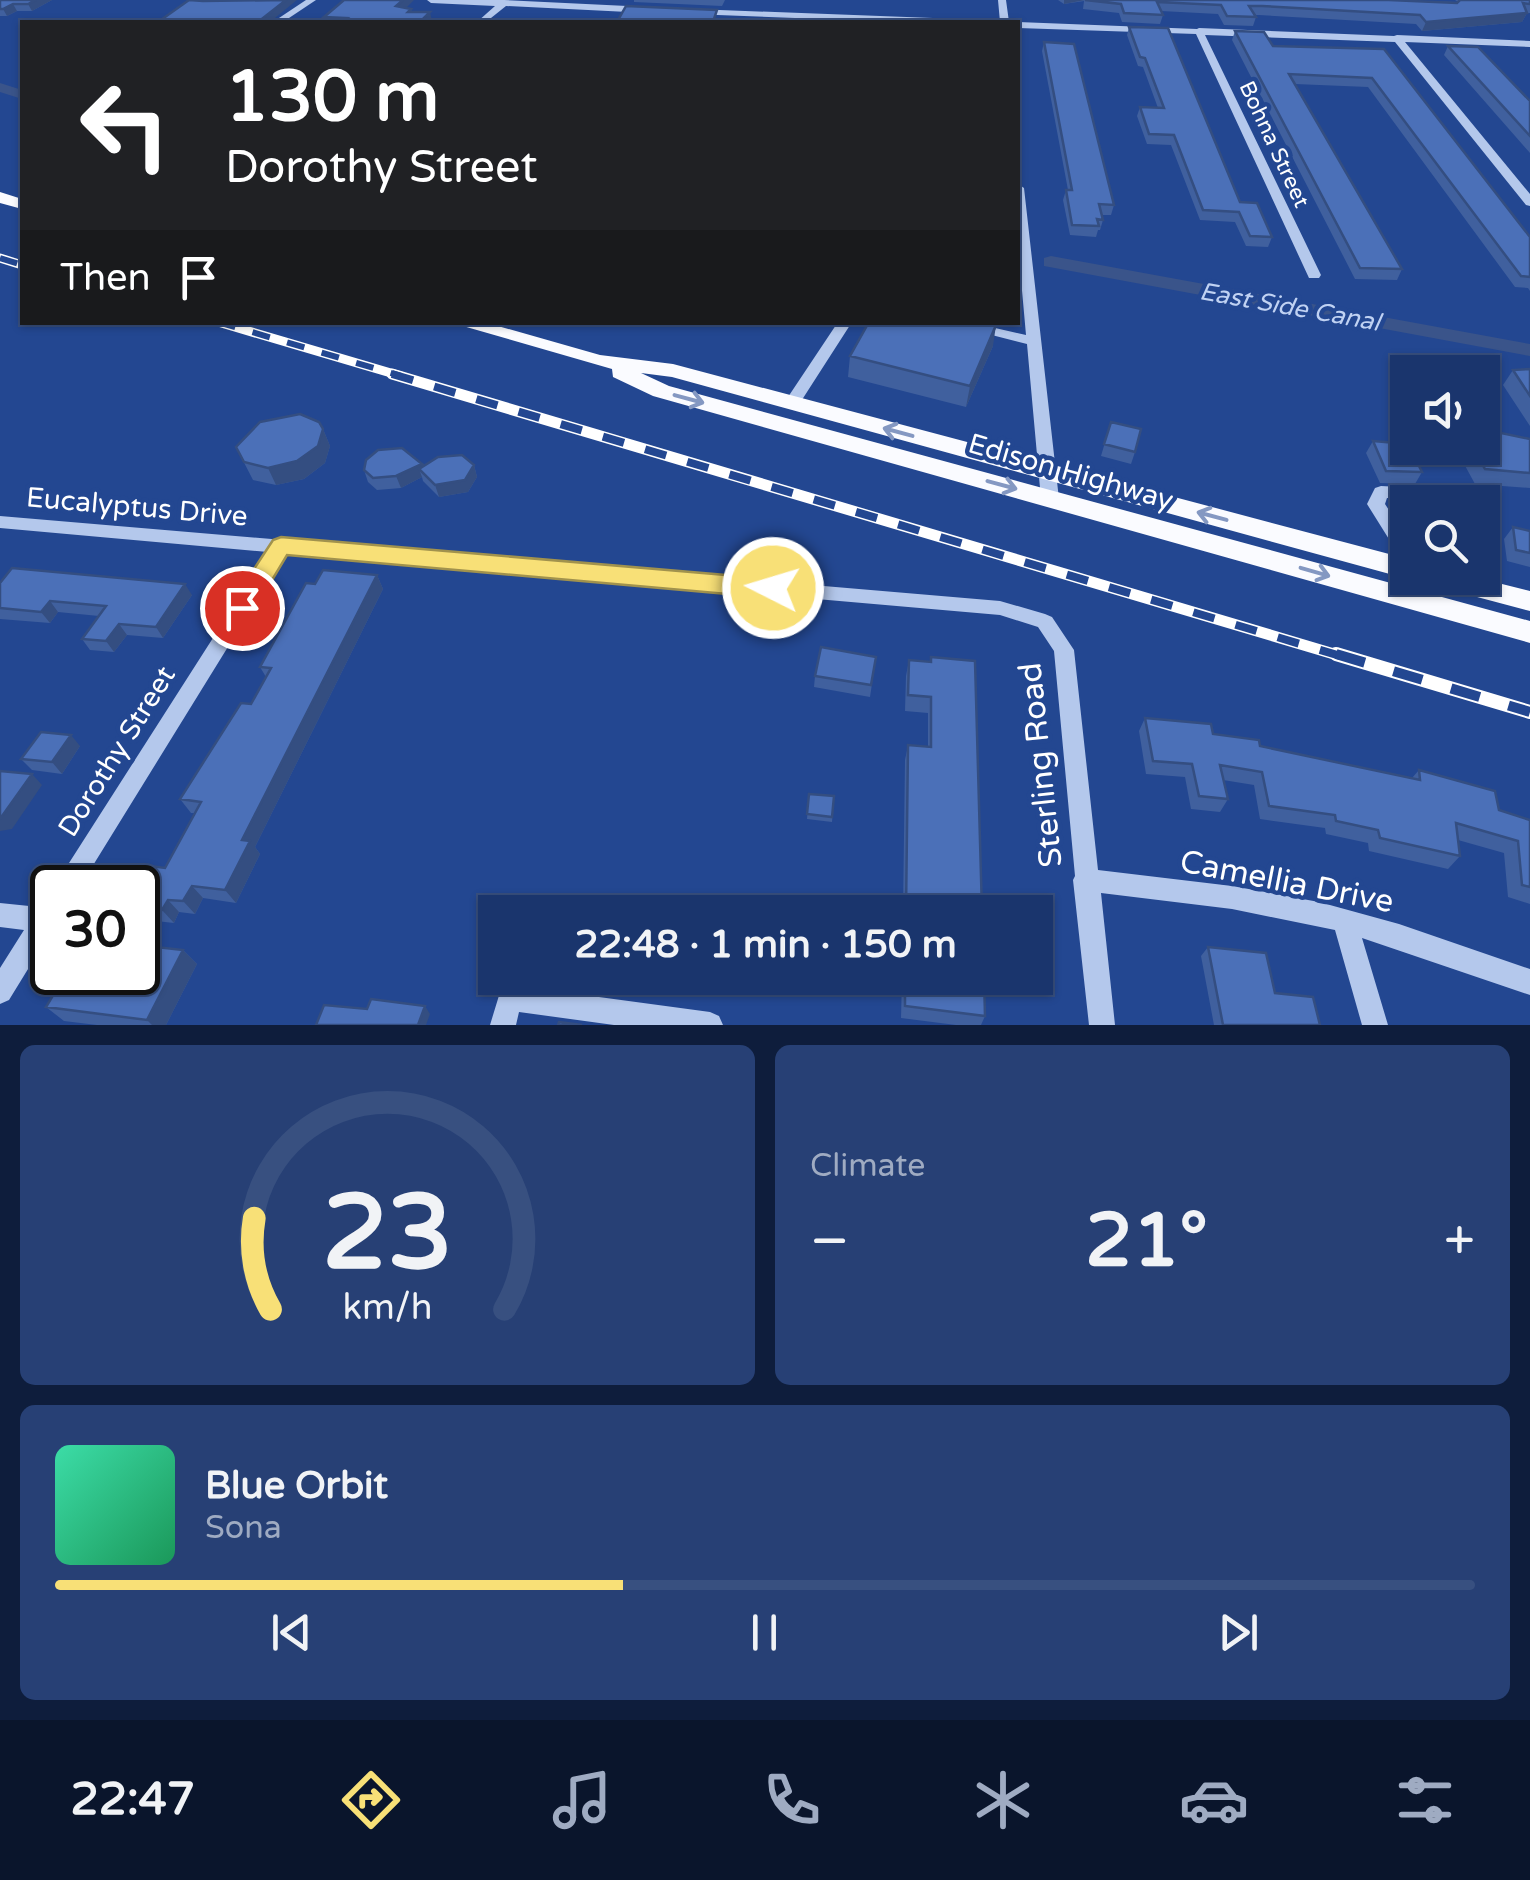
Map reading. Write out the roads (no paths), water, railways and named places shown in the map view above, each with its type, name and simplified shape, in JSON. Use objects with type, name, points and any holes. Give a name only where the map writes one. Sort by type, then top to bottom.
[{"type":"main road","name":"Edison Highway","points":[[469,325],[599,361],[673,371],[1390,563]]},
{"type":"main road","name":"Edison Highway","points":[[599,361],[661,391],[1530,632]]},
{"type":"main road","points":[[1500,593],[1530,601]]},
{"type":"street","points":[[281,20],[312,0]]},
{"type":"street","points":[[432,0],[665,10]]},
{"type":"street","points":[[483,20],[504,4]]},
{"type":"street","points":[[684,11],[909,20]]},
{"type":"street","points":[[1020,25],[1530,44]]},
{"type":"street","name":"Bohna Street","points":[[1199,31],[1314,275]]},
{"type":"street","points":[[1397,38],[1530,202]]},
{"type":"street","points":[[1020,212],[1050,499]]},
{"type":"street","points":[[792,403],[843,325]]},
{"type":"street","points":[[961,325],[1031,341]]},
{"type":"street","points":[[1390,492],[1381,492],[1376,504],[1390,526]]},
{"type":"street","name":"Eucalyptus Drive","points":[[0,522],[1000,608],[1045,622]]},
{"type":"street","name":"Dorothy Street","points":[[80,865],[281,546]]},
{"type":"street","name":"Sterling Road","points":[[1045,622],[1064,650],[1102,1025]]},
{"type":"street","name":"Camellia Drive","points":[[1085,880],[1231,896],[1345,921],[1530,982]]},
{"type":"street","points":[[0,915],[30,914]]},
{"type":"street","points":[[1345,921],[1375,1025]]},
{"type":"street","points":[[0,991],[30,944]]},
{"type":"street","points":[[502,1025],[510,998],[710,1025]]},
{"type":"waterway","name":"East Side Canal","points":[[0,87],[20,94]]},
{"type":"waterway","name":"East Side Canal","points":[[1051,262],[1530,350]]},
{"type":"railway","points":[[0,258],[20,264]]},
{"type":"railway","points":[[228,325],[401,376]]},
{"type":"railway","points":[[392,374],[1344,657]]},
{"type":"railway","points":[[1336,654],[1530,712]]}]
